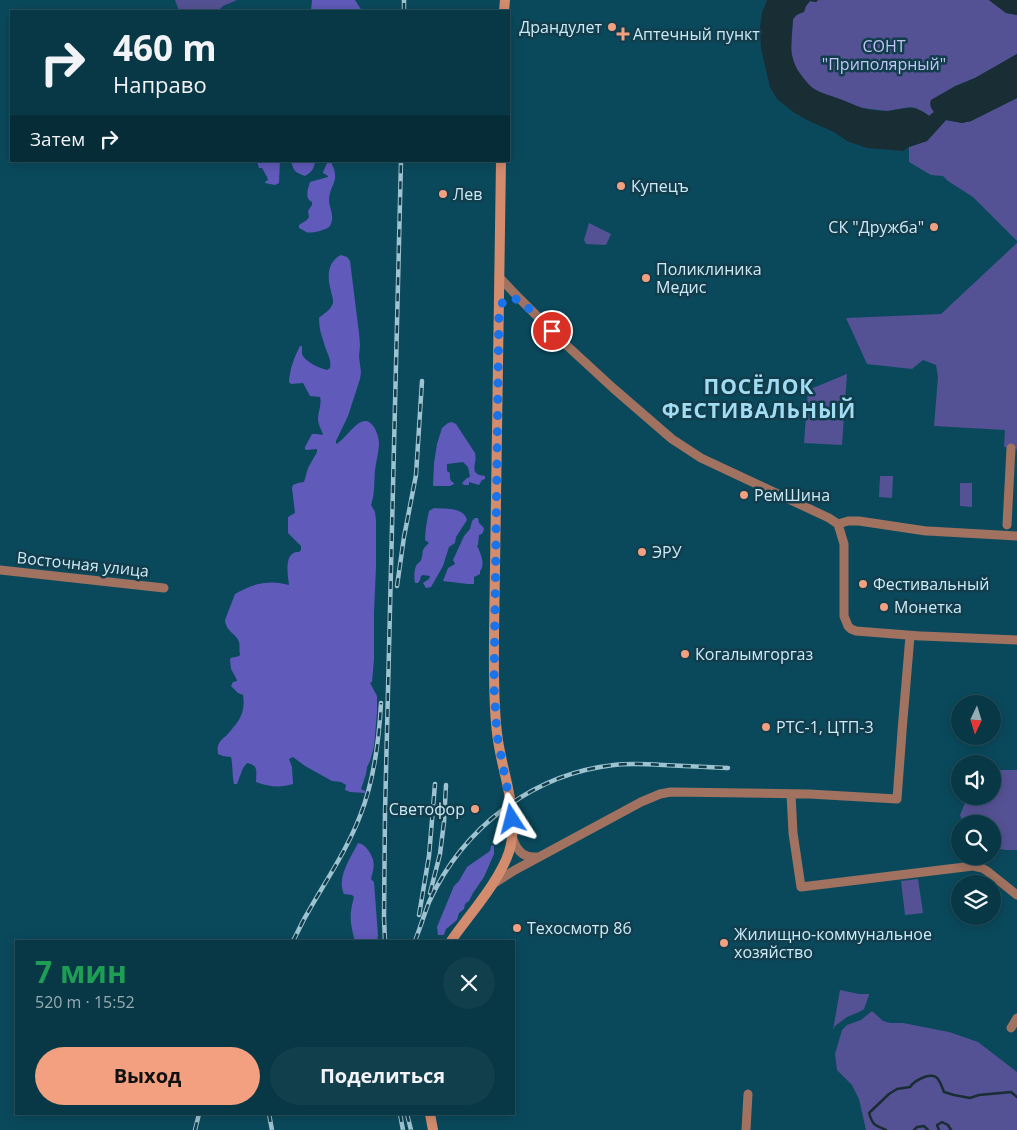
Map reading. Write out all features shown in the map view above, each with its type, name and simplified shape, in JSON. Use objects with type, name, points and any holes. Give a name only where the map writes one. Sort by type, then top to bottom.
[{"type":"main road","points":[[452,940],[491,886],[506,861],[512,836],[512,812],[497,735],[494,687],[501,162]]},
{"type":"main road","points":[[430,1115],[433,1130]]},
{"type":"street","points":[[499,277],[520,300],[613,388],[672,439],[701,458],[838,524],[844,544],[844,616],[848,626],[861,632],[1017,640]]},
{"type":"street","points":[[499,308],[505,299],[520,300]]},
{"type":"street","points":[[1007,529],[1011,448]]},
{"type":"street","points":[[838,524],[848,521],[859,521],[927,531],[1007,529],[1017,536]]},
{"type":"street","name":"Восточная улица","points":[[0,570],[164,588]]},
{"type":"street","points":[[491,886],[539,856],[641,802],[660,794],[682,792],[791,794],[897,799],[910,636]]},
{"type":"street","points":[[791,794],[793,833],[801,887],[973,866],[987,871],[1017,895]]},
{"type":"street","points":[[512,836],[515,846],[520,853],[529,857],[539,856]]},
{"type":"street","points":[[1011,1028],[1017,1018]]},
{"type":"street","points":[[746,1130],[748,1094]]},
{"type":"green space","points":[[175,0],[237,0],[223,6],[219,10],[179,10]]},
{"type":"green space","name":"СОНТ \"Приполярный\"","points":[[818,0],[989,0],[1006,13],[1017,15],[1017,54],[931,100],[934,112],[929,116],[916,108],[910,107],[888,111],[862,108],[810,87],[792,60],[793,19],[810,1],[816,2]]},
{"type":"green space","name":"СОНТ \"Приполярный\"","points":[[1017,98],[1017,241],[973,197],[943,176],[931,175],[909,162],[909,147],[927,141],[946,120],[962,123],[971,121]]},
{"type":"green space","points":[[589,223],[611,234],[606,245],[586,244],[584,240]]},
{"type":"green space","points":[[1017,243],[1017,451],[1016,448],[1004,447],[1005,430],[934,426],[938,377],[936,365],[923,360],[912,369],[867,364],[846,318],[941,314]]},
{"type":"green space","points":[[847,374],[842,445],[804,443],[808,390]]},
{"type":"green space","points":[[880,476],[893,476],[892,498],[879,497]]},
{"type":"green space","points":[[960,483],[972,483],[972,507],[960,506]]},
{"type":"green space","points":[[1001,770],[1017,770],[1017,850],[1001,849],[1001,815],[960,815],[964,805],[1001,805]]},
{"type":"green space","points":[[918,879],[923,913],[905,915],[901,881]]},
{"type":"green space","points":[[840,990],[869,995],[864,1009],[847,1017],[835,1026],[833,1030]]},
{"type":"green space","points":[[872,1011],[883,1021],[949,1032],[978,1042],[1017,1072],[1017,1130],[866,1130],[859,1099],[852,1085],[837,1070],[835,1054],[842,1030],[847,1025],[861,1020]]},
{"type":"shaded area","points":[[312,0],[355,0],[361,10],[311,10]]},
{"type":"shaded area","points":[[257,162],[280,162],[279,183],[275,185],[265,183],[268,180],[267,177],[262,168],[259,168]]},
{"type":"shaded area","points":[[291,162],[315,162],[312,170],[305,176],[295,171]]},
{"type":"shaded area","points":[[331,162],[335,178],[329,200],[332,217],[331,223],[329,227],[321,230],[306,232],[299,228],[299,225],[309,217],[308,211],[312,205],[307,196],[310,182],[328,177],[323,172],[327,163]]},
{"type":"shaded area","points":[[341,255],[347,257],[350,261],[359,333],[361,372],[348,416],[336,444],[354,427],[366,421],[374,427],[379,443],[371,505],[375,512],[376,520],[376,567],[374,659],[372,682],[370,683],[377,696],[377,712],[374,747],[361,789],[365,793],[345,790],[346,785],[341,782],[332,781],[293,757],[289,759],[292,767],[293,784],[275,786],[256,782],[255,767],[247,763],[237,784],[234,784],[231,757],[218,754],[218,749],[220,742],[240,718],[244,702],[243,695],[231,686],[233,682],[237,681],[231,669],[230,659],[240,655],[239,642],[227,627],[225,620],[235,594],[241,590],[254,585],[275,582],[289,585],[289,560],[291,555],[301,550],[301,546],[288,533],[288,517],[295,513],[293,485],[304,482],[308,468],[317,452],[317,449],[306,450],[305,447],[312,434],[323,435],[318,421],[321,403],[320,397],[310,396],[303,383],[291,384],[289,382],[293,363],[300,346],[302,346],[302,354],[309,362],[327,370],[330,368],[319,325],[319,318],[329,310],[333,303],[329,270],[336,258]]},
{"type":"shaded area","points":[[452,422],[456,424],[475,453],[474,468],[476,473],[485,476],[485,479],[479,485],[469,482],[469,485],[462,483],[470,477],[468,467],[463,462],[447,464],[447,471],[450,473],[450,479],[454,484],[450,486],[433,485],[437,444],[442,428]]},
{"type":"shaded area","points":[[434,508],[458,511],[467,520],[456,537],[455,543],[449,547],[443,566],[431,587],[426,588],[423,583],[430,576],[421,576],[418,583],[415,583],[414,577],[416,566],[421,560],[423,550],[429,543],[425,540],[426,529],[429,511]]},
{"type":"shaded area","points":[[475,518],[478,518],[479,523],[484,528],[479,535],[477,545],[482,562],[480,574],[474,577],[474,584],[443,581],[448,568],[455,564],[453,560]]},
{"type":"shaded area","points":[[358,843],[366,847],[373,861],[371,879],[374,882],[377,940],[355,940],[351,919],[354,897],[344,894],[342,888],[345,868]]},
{"type":"shaded area","points":[[493,845],[494,854],[484,877],[469,901],[465,904],[464,909],[459,913],[457,920],[446,929],[444,935],[438,935],[437,927],[454,886],[467,867],[490,851]]},
{"type":"water","points":[[767,0],[818,0],[816,2],[810,1],[804,12],[796,15],[793,19],[791,44],[795,65],[799,72],[815,90],[822,93],[868,109],[888,111],[911,108],[917,109],[929,116],[934,112],[930,103],[931,100],[1017,54],[1017,98],[971,121],[962,123],[946,120],[927,141],[903,151],[867,148],[847,141],[834,132],[793,112],[777,99],[770,87],[761,48],[760,27],[762,13]]},
{"type":"water","points":[[989,0],[1017,0],[1017,15],[1006,13]]},
{"type":"waterway","points":[[886,1130],[875,1124],[869,1113],[889,1094],[897,1089],[910,1087],[925,1077],[936,1077],[944,1092],[954,1095],[970,1098],[979,1095],[1011,1092],[1017,1097]]},
{"type":"waterway","points":[[939,1130],[937,1125],[942,1122],[948,1125],[951,1130]]},
{"type":"waterway","points":[[914,1130],[917,1127],[924,1126],[928,1130]]},
{"type":"railway","points":[[404,0],[404,10]]},
{"type":"railway","points":[[385,940],[385,813],[401,162]]},
{"type":"railway","points":[[397,586],[416,475],[422,381]]},
{"type":"railway","points":[[294,940],[342,854],[355,829],[365,803],[375,761],[381,703]]},
{"type":"railway","points":[[420,927],[429,902],[443,875],[461,851],[503,809],[528,793],[555,780],[584,770],[614,765],[645,764],[728,768]]},
{"type":"railway","points":[[419,915],[429,856],[435,784]]},
{"type":"railway","points":[[430,893],[440,854],[446,785]]},
{"type":"railway","points":[[415,940],[422,922]]},
{"type":"railway","points":[[195,1130],[199,1115]]},
{"type":"railway","points":[[269,1115],[272,1130]]},
{"type":"railway","points":[[400,1115],[403,1130]]},
{"type":"railway","points":[[407,1115],[411,1130]]},
{"type":"place","name":"Драндулет","points":[[612,27]]},
{"type":"place","name":"Аптечный пункт","points":[[623,34]]},
{"type":"place","name":"Купецъ","points":[[621,186]]},
{"type":"place","name":"Лев","points":[[443,194]]},
{"type":"place","name":"СК \"Дружба\"","points":[[934,227]]},
{"type":"place","name":"Поликлиника Медис","points":[[646,278]]},
{"type":"place","name":"РемШина","points":[[744,495]]},
{"type":"place","name":"ЭРУ","points":[[642,552]]},
{"type":"place","name":"Фестивальный","points":[[863,584]]},
{"type":"place","name":"Монетка","points":[[884,607]]},
{"type":"place","name":"Когалымгоргаз","points":[[685,654]]},
{"type":"place","name":"РТС-1, ЦТП-3","points":[[766,727]]},
{"type":"place","name":"Светофор","points":[[475,809]]},
{"type":"place","name":"Техосмотр 86","points":[[517,928]]},
{"type":"place","name":"Жилищно-коммунальное хозяйство","points":[[724,943]]},
{"type":"district","name":"ПОСЁЛОК ФЕСТИВАЛЬНЫЙ","points":[[759,399]]},
{"type":"route","points":[[512,819],[497,735],[494,687],[499,308],[501,303],[508,298],[520,300],[552,331]]}]
